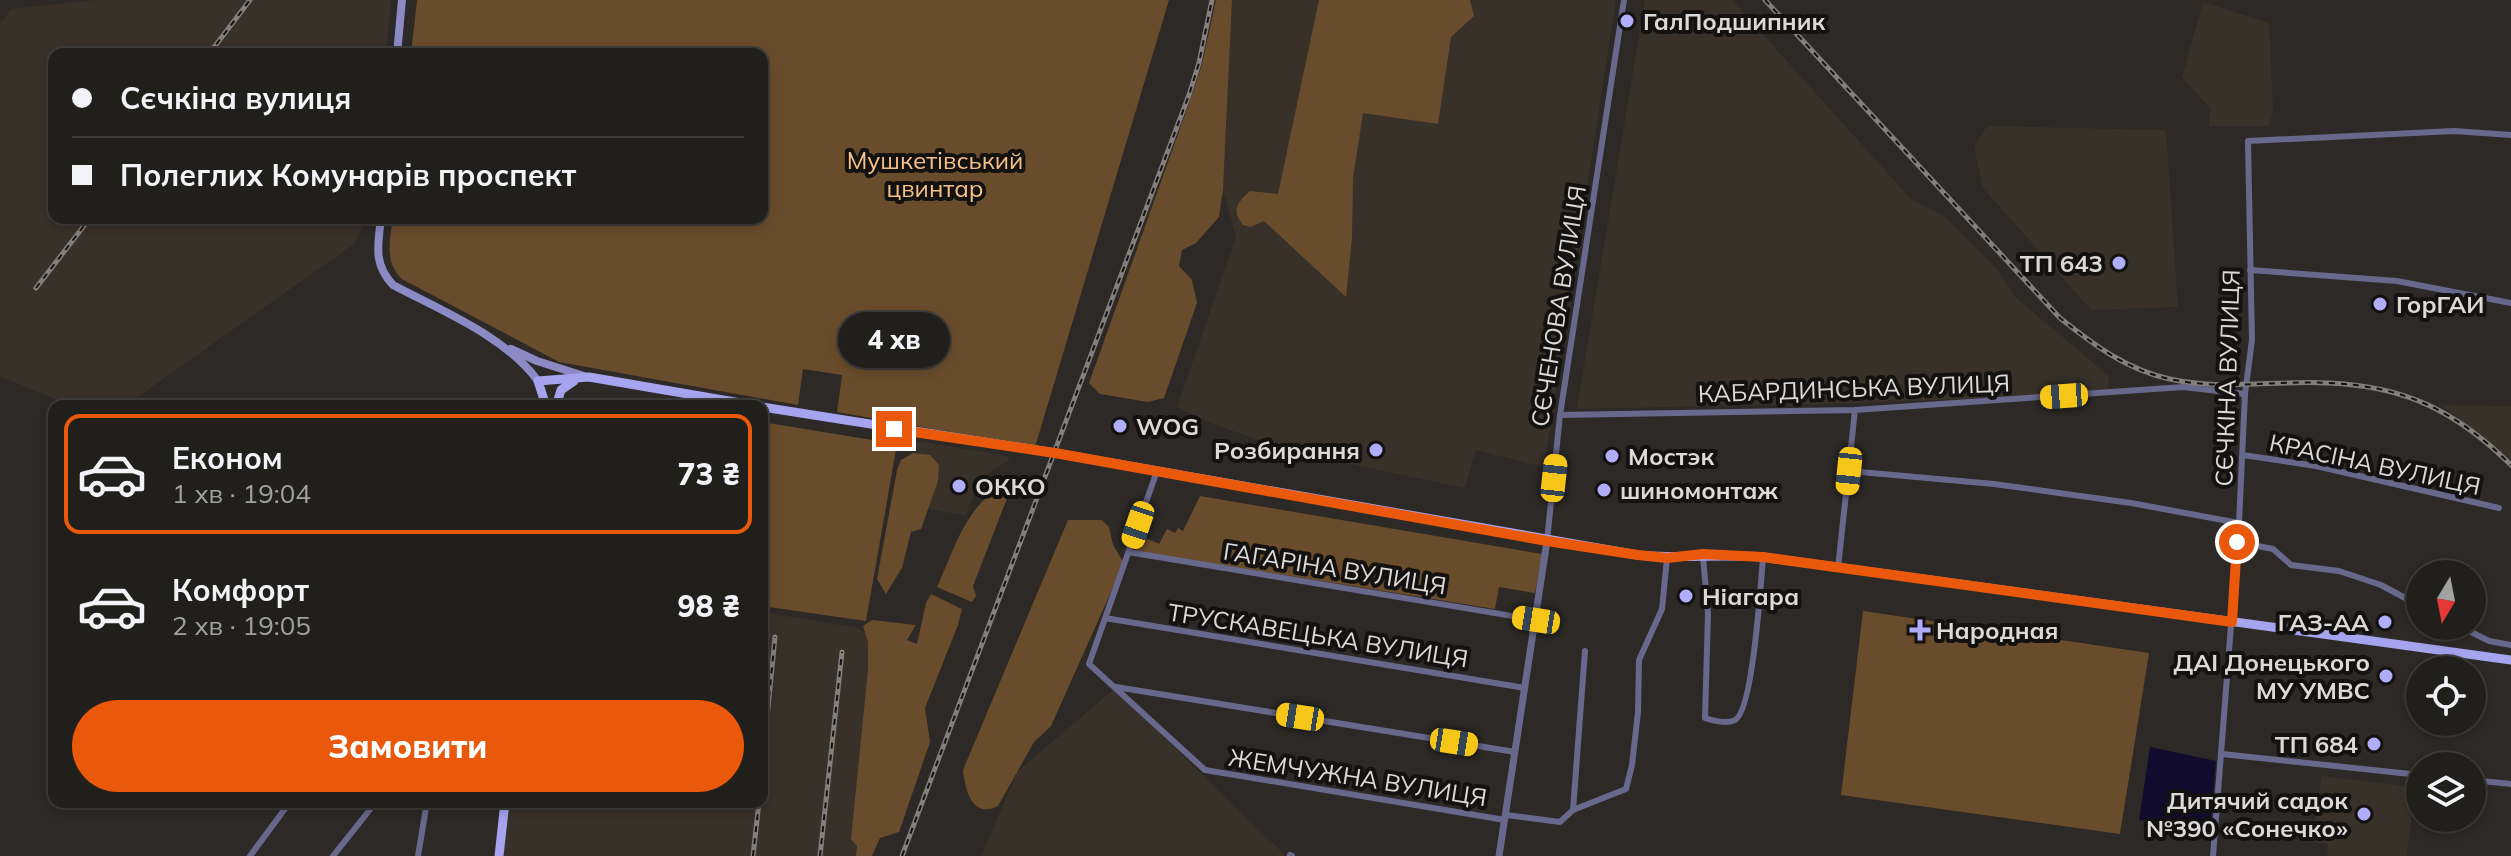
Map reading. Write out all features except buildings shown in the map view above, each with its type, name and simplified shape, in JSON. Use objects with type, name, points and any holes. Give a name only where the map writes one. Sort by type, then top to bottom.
[{"type":"main road","points":[[398,48],[402,0]]},
{"type":"main road","points":[[381,224],[378,262],[383,275],[393,285],[502,344],[537,361],[589,377],[725,400]]},
{"type":"main road","points":[[502,344],[527,366],[538,381],[544,400]]},
{"type":"main road","points":[[538,381],[589,377]]},
{"type":"main road","points":[[559,400],[564,387],[589,377]]},
{"type":"main road","points":[[768,407],[1157,471],[1547,541],[1667,558],[1703,554],[1763,557],[2511,660]]},
{"type":"main road","points":[[499,856],[504,808]]},
{"type":"street","name":"СЄЧЕНОВА ВУЛИЦЯ","points":[[1499,856],[1547,541],[1560,415],[1624,0]]},
{"type":"street","name":"СЄЧКІНА ВУЛИЦЯ","points":[[2213,856],[2239,523],[2245,394],[2252,340],[2248,141],[2454,131],[2511,135]]},
{"type":"street","points":[[2250,270],[2397,281],[2511,303]]},
{"type":"street","name":"КАБАРДИНСЬКА ВУЛИЦЯ","points":[[1560,415],[1855,410],[2183,387],[2245,394]]},
{"type":"street","points":[[1838,568],[1855,410]]},
{"type":"street","name":"КРАСІНА ВУЛИЦЯ","points":[[2243,455],[2316,466],[2499,508]]},
{"type":"street","points":[[1157,471],[1089,664],[1116,687],[1515,752]]},
{"type":"street","points":[[1849,471],[1994,484],[2131,503],[2239,523]]},
{"type":"street","points":[[2237,542],[2273,549],[2291,565],[2339,571],[2381,585],[2406,598]]},
{"type":"street","name":"ГАГАРІНА ВУЛИЦЯ","points":[[1128,552],[1536,620]]},
{"type":"street","points":[[1703,554],[1708,614],[1705,718],[1731,721],[1741,713],[1753,669],[1763,557]]},
{"type":"street","points":[[1585,651],[1573,810],[1626,789],[1638,712],[1639,660],[1662,609],[1667,558]]},
{"type":"street","name":"ТРУСКАВЕЦЬКА ВУЛИЦЯ","points":[[1105,618],[1525,688]]},
{"type":"street","points":[[2486,638],[2511,645]]},
{"type":"street","name":"ЖЕМЧУЖНА ВУЛИЦЯ","points":[[1116,687],[1205,770],[1505,817],[1560,822],[1573,810]]},
{"type":"street","points":[[2222,754],[2406,774]]},
{"type":"street","points":[[2486,781],[2511,784]]},
{"type":"street","points":[[250,856],[286,808]]},
{"type":"street","points":[[333,856],[371,808]]},
{"type":"street","points":[[418,856],[426,808]]},
{"type":"shaded area","points":[[95,0],[391,0],[387,48],[48,48],[48,224],[365,224],[354,244],[133,400],[58,400],[0,376],[0,24],[11,9]]},
{"type":"shaded area","points":[[1232,0],[1616,0],[1544,467],[1476,450],[1465,488],[1293,452],[1213,424],[1177,407],[1236,237],[1223,190]]},
{"type":"shaded area","points":[[1645,0],[1732,0],[1911,199],[1944,216],[1996,268],[2014,296],[2109,376],[2107,393],[1859,403],[1577,409]]},
{"type":"shaded area","points":[[2203,2],[2269,23],[2273,109],[2269,126],[2209,126],[2210,108],[2182,77]]},
{"type":"shaded area","points":[[1987,126],[2166,130],[2178,307],[2091,310],[1983,188],[1974,147]]},
{"type":"shaded area","points":[[2441,405],[2511,406],[2511,460]]},
{"type":"shaded area","name":"ОККО","points":[[917,441],[1003,455],[1011,459],[978,483],[966,516],[929,509],[932,490],[923,457],[911,443]]},
{"type":"shaded area","points":[[768,613],[858,628],[880,647],[861,856],[503,856],[509,808],[768,808]]},
{"type":"shaded area","points":[[1114,689],[1286,856],[981,856],[1018,771]]},
{"type":"shaded area","points":[[2150,747],[2216,761],[2210,831],[2139,820]]},
{"type":"shaded area","name":"Дитячий садок №390 «Сонечко»","points":[[2321,776],[2406,786],[2406,832],[2410,832],[2407,856],[2327,856],[2328,844],[2313,842]]},
{"type":"green space","name":"Мушкетівський цвинтар","points":[[417,0],[1169,0],[1035,447],[837,412],[842,375],[803,369],[798,405],[559,362],[402,279],[390,258],[392,224],[768,224],[768,48],[412,48]]},
{"type":"green space","points":[[1216,0],[1232,0],[1223,190],[1219,217],[1196,243],[1182,250],[1179,266],[1192,280],[1197,303],[1164,398],[1148,402],[1100,394],[1089,383],[1192,95]]},
{"type":"green space","points":[[1319,0],[1470,0],[1474,16],[1451,37],[1438,124],[1363,113],[1353,178],[1352,238],[1346,297],[1264,221],[1251,227],[1243,225],[1237,215],[1239,203],[1250,191],[1278,194]]},
{"type":"green space","points":[[768,423],[897,444],[866,621],[768,607]]},
{"type":"green space","points":[[913,453],[930,455],[939,465],[938,481],[921,529],[911,532],[902,568],[886,594],[877,579],[897,470],[901,460]]},
{"type":"green space","points":[[1006,487],[1008,496],[973,586],[976,596],[972,602],[937,587],[971,515],[993,493]]},
{"type":"green space","points":[[1200,496],[1542,554],[1535,593],[1499,587],[1495,609],[1136,551],[1139,535],[1159,544],[1167,529],[1175,533],[1178,528],[1183,531]]},
{"type":"green space","points":[[1068,520],[1102,520],[1109,527],[1113,545],[1124,563],[1051,726],[1034,742],[998,806],[982,809],[968,794],[963,770]]},
{"type":"green space","points":[[931,594],[962,609],[925,708],[930,742],[899,832],[880,838],[872,856],[856,856],[857,846],[851,839],[868,670],[868,642],[863,626],[872,620],[916,625],[907,640],[917,644]]},
{"type":"green space","points":[[1863,611],[2149,653],[2120,834],[1841,795]]},
{"type":"railway","points":[[214,48],[250,0]]},
{"type":"railway","points":[[902,856],[1189,95],[1212,0]]},
{"type":"railway","points":[[1765,0],[2060,318],[2112,355],[2154,375],[2190,382],[2229,385],[2328,383],[2381,389],[2428,405],[2449,416],[2491,446],[2511,465]]},
{"type":"railway","points":[[36,288],[85,224]]},
{"type":"railway","points":[[768,708],[775,637]]},
{"type":"railway","points":[[820,856],[842,652]]},
{"type":"railway","points":[[753,856],[758,808]]},
{"type":"place","name":"ГалПодшипник","points":[[1627,21]]},
{"type":"place","name":"ТП 643","points":[[2119,263]]},
{"type":"place","name":"ГорГАИ","points":[[2380,304]]},
{"type":"place","name":"WOG","points":[[1120,426]]},
{"type":"place","name":"Розбирання","points":[[1376,450]]},
{"type":"place","name":"Мостэк","points":[[1612,456]]},
{"type":"place","name":"ОККО","points":[[959,486]]},
{"type":"place","name":"шиномонтаж","points":[[1604,490]]},
{"type":"place","name":"Ніагара","points":[[1686,596]]},
{"type":"place","name":"ГАЗ-АА","points":[[2385,622]]},
{"type":"place","name":"Народная","points":[[1920,630]]},
{"type":"place","name":"ДАІ Донецького МУ УМВС","points":[[2386,676]]},
{"type":"place","name":"ТП 684","points":[[2374,744]]},
{"type":"place","name":"Дитячий садок №390 «Сонечко»","points":[[2364,814]]},
{"type":"route","points":[[894,429],[1055,453],[1638,555],[1667,558],[1703,554],[1763,557],[2232,622],[2237,542]]}]
